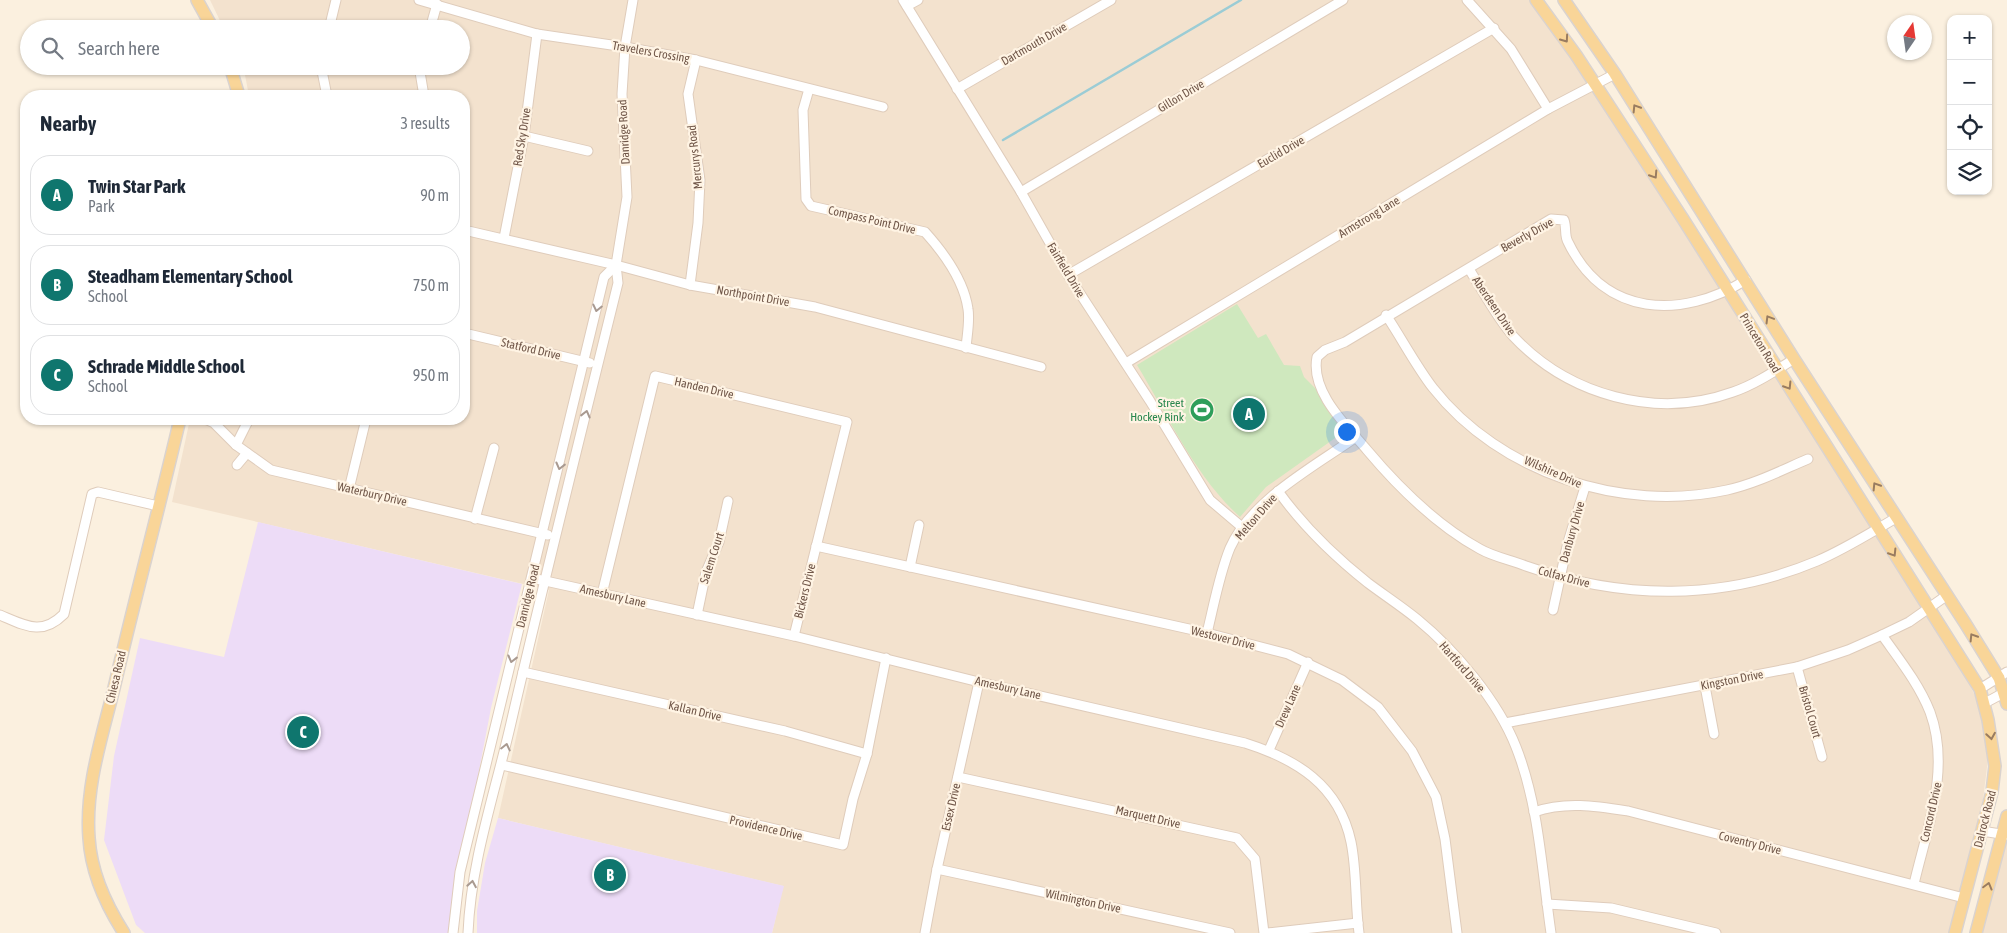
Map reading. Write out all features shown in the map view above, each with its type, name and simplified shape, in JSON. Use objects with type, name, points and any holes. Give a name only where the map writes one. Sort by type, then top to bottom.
[{"type":"main road","points":[[197,0],[208,20]]},
{"type":"main road","name":"Princeton Road","points":[[1536,0],[1548,14],[1595,84],[1729,290],[1877,529],[1980,689]]},
{"type":"main road","points":[[1548,14],[1564,1]]},
{"type":"main road","name":"Princeton Road","points":[[1564,1],[1615,74],[1946,596],[2003,675]]},
{"type":"main road","points":[[233,75],[237,90]]},
{"type":"main road","points":[[1683,219],[1701,209]]},
{"type":"main road","name":"Chiesa Road","points":[[124,933],[108,905],[98,880],[89,840],[89,803],[100,740],[178,425]]},
{"type":"main road","points":[[2003,675],[2007,704]]},
{"type":"main road","name":"Dalrock Road","points":[[1955,933],[1992,792],[1995,766],[1985,703],[1980,689]]},
{"type":"main road","name":"Dalrock Road","points":[[1976,933],[2005,835],[2007,816]]},
{"type":"street","points":[[331,20],[336,0]]},
{"type":"street","name":"Travelers Crossing","points":[[419,0],[537,34],[696,60],[883,107]]},
{"type":"street","name":"Danridge Road","points":[[468,933],[471,889],[476,865],[502,766],[545,580],[618,283],[616,265],[627,197],[622,94],[625,47],[633,0]]},
{"type":"street","points":[[905,3],[918,0]]},
{"type":"street","name":"Dartmouth Drive","points":[[957,89],[1111,0]]},
{"type":"street","name":"Gillon Drive","points":[[1021,192],[1343,0]]},
{"type":"street","points":[[1467,0],[1511,48],[1548,109]]},
{"type":"street","name":"Fairfield Drive","points":[[905,3],[1021,192],[1068,275],[1126,363],[1210,500],[1243,528]]},
{"type":"street","points":[[432,20],[436,4]]},
{"type":"street","name":"Euclid Drive","points":[[1068,275],[1494,28]]},
{"type":"street","name":"Red Sky Drive","points":[[504,238],[524,136],[537,34]]},
{"type":"street","name":"Mercurys Road","points":[[690,285],[698,223],[700,180],[688,94],[696,60]]},
{"type":"street","name":"Armstrong Lane","points":[[1126,363],[1548,109],[1615,74]]},
{"type":"street","points":[[322,75],[325,90]]},
{"type":"street","points":[[421,75],[423,90]]},
{"type":"street","name":"Compass Point Drive","points":[[809,89],[803,110],[806,199],[812,206],[925,232],[936,244],[962,287],[968,310],[966,348]]},
{"type":"street","points":[[524,136],[588,151]]},
{"type":"street","name":"Beverly Drive","points":[[1318,357],[1325,350],[1344,342],[1386,315],[1469,269],[1552,219],[1564,220],[1567,241],[1580,261],[1602,285],[1619,296],[1635,302],[1673,307],[1689,304],[1729,290],[1746,280]]},
{"type":"street","name":"Northpoint Drive","points":[[470,231],[616,265],[690,285],[815,307],[1041,367]]},
{"type":"street","name":"Danridge Road","points":[[453,933],[460,872],[585,362],[604,277],[616,265]]},
{"type":"street","name":"Aberdeen Drive","points":[[1469,269],[1501,319],[1527,349],[1542,362],[1570,380],[1600,393],[1632,401],[1657,404],[1690,401],[1734,392],[1794,359]]},
{"type":"street","name":"Wilshire Drive","points":[[1386,315],[1433,388],[1468,423],[1516,456],[1585,487],[1648,496],[1702,495],[1728,490],[1808,459]]},
{"type":"street","name":"Statford Drive","points":[[470,333],[598,365]]},
{"type":"street","name":"Colfax Drive","points":[[1318,357],[1316,374],[1335,410],[1406,494],[1441,523],[1481,550],[1560,578],[1626,591],[1652,592],[1710,589],[1747,582],[1816,562],[1896,518]]},
{"type":"street","name":"Handen Drive","points":[[602,594],[655,376],[847,422],[816,546]]},
{"type":"street","name":"Waterbury Drive","points":[[216,425],[236,445],[271,470],[556,537]]},
{"type":"street","points":[[236,445],[246,425]]},
{"type":"street","points":[[350,489],[365,425]]},
{"type":"street","name":"Melton Drive","points":[[1207,633],[1222,570],[1231,546],[1243,528],[1278,491],[1356,437]]},
{"type":"street","points":[[475,518],[494,448]]},
{"type":"street","points":[[237,464],[247,453]]},
{"type":"street","name":"Danbury Drive","points":[[1553,610],[1585,487]]},
{"type":"street","name":"Hartford Drive","points":[[1278,491],[1293,511],[1329,550],[1431,632],[1480,684],[1505,723],[1522,763],[1534,812],[1551,933]]},
{"type":"street","points":[[0,616],[37,628],[50,626],[64,614],[92,494],[98,492],[158,506]]},
{"type":"street","name":"Salem Court","points":[[697,615],[706,572],[719,542],[728,501]]},
{"type":"street","points":[[910,567],[919,525]]},
{"type":"street","name":"Westover Drive","points":[[816,546],[1207,633],[1288,654],[1342,680],[1378,707],[1412,751],[1436,797],[1445,839],[1457,933]]},
{"type":"street","name":"Bickers Drive","points":[[794,636],[816,546]]},
{"type":"street","name":"Amesbury Lane","points":[[532,578],[794,636],[979,682],[1269,750],[1297,764],[1317,781],[1338,808],[1351,842],[1359,933]]},
{"type":"street","name":"Kingston Drive","points":[[1505,723],[1797,667],[1848,650],[1882,635],[1909,622],[1946,596]]},
{"type":"street","name":"Concord Drive","points":[[1882,635],[1916,685],[1930,711],[1938,736],[1939,778],[1914,884]]},
{"type":"street","name":"Providence Drive","points":[[502,766],[843,845],[853,799],[866,754],[886,658]]},
{"type":"street","name":"Drew Lane","points":[[1269,750],[1308,662]]},
{"type":"street","name":"Bristol Court","points":[[1797,667],[1822,756]]},
{"type":"street","name":"Kallan Drive","points":[[523,672],[785,731],[866,754]]},
{"type":"street","points":[[1980,689],[2003,675]]},
{"type":"street","name":"Essex Drive","points":[[925,933],[937,869],[979,682]]},
{"type":"street","points":[[1705,686],[1714,734]]},
{"type":"street","points":[[1985,703],[2006,692]]},
{"type":"street","name":"Marquett Drive","points":[[958,776],[1237,838],[1255,859],[1265,933]]},
{"type":"street","name":"Coventry Drive","points":[[1534,812],[1550,806],[1576,805],[1628,811],[1964,898]]},
{"type":"street","points":[[1982,830],[2005,835]]},
{"type":"street","name":"Wilmington Drive","points":[[937,869],[1230,933]]},
{"type":"street","points":[[1547,904],[1611,908],[1716,933]]},
{"type":"street","points":[[1265,933],[1358,923]]},
{"type":"shaded area","points":[[210,0],[1531,0],[1588,79],[1962,668],[1980,707],[1988,759],[1983,800],[1949,933],[772,933],[783,886],[498,818],[549,590],[172,502],[189,425],[470,425],[470,90],[248,90],[245,75],[470,75],[470,20],[220,20]]},
{"type":"shaded area","points":[[258,522],[522,584],[491,708],[448,933],[145,933],[136,925],[104,840],[114,756],[140,638],[224,657]]},
{"type":"shaded area","points":[[498,818],[784,886],[772,933],[477,933],[477,911],[485,863]]},
{"type":"shaded area","points":[[2007,833],[2007,933],[1982,933]]},
{"type":"green space","points":[[1237,304],[1258,338],[1266,334],[1284,365],[1300,366],[1304,377],[1316,389],[1341,430],[1338,436],[1266,487],[1240,517],[1209,483],[1183,445],[1137,365]]},
{"type":"waterway","points":[[1003,140],[1241,0]]},
{"type":"place","name":"Street Hockey Rink","points":[[1202,410]]},
{"type":"place","name":"Twin Star Park","points":[[1249,414]]},
{"type":"place","name":"Schrade Middle School","points":[[303,732]]},
{"type":"place","name":"Steadham Elementary School","points":[[610,875]]}]
